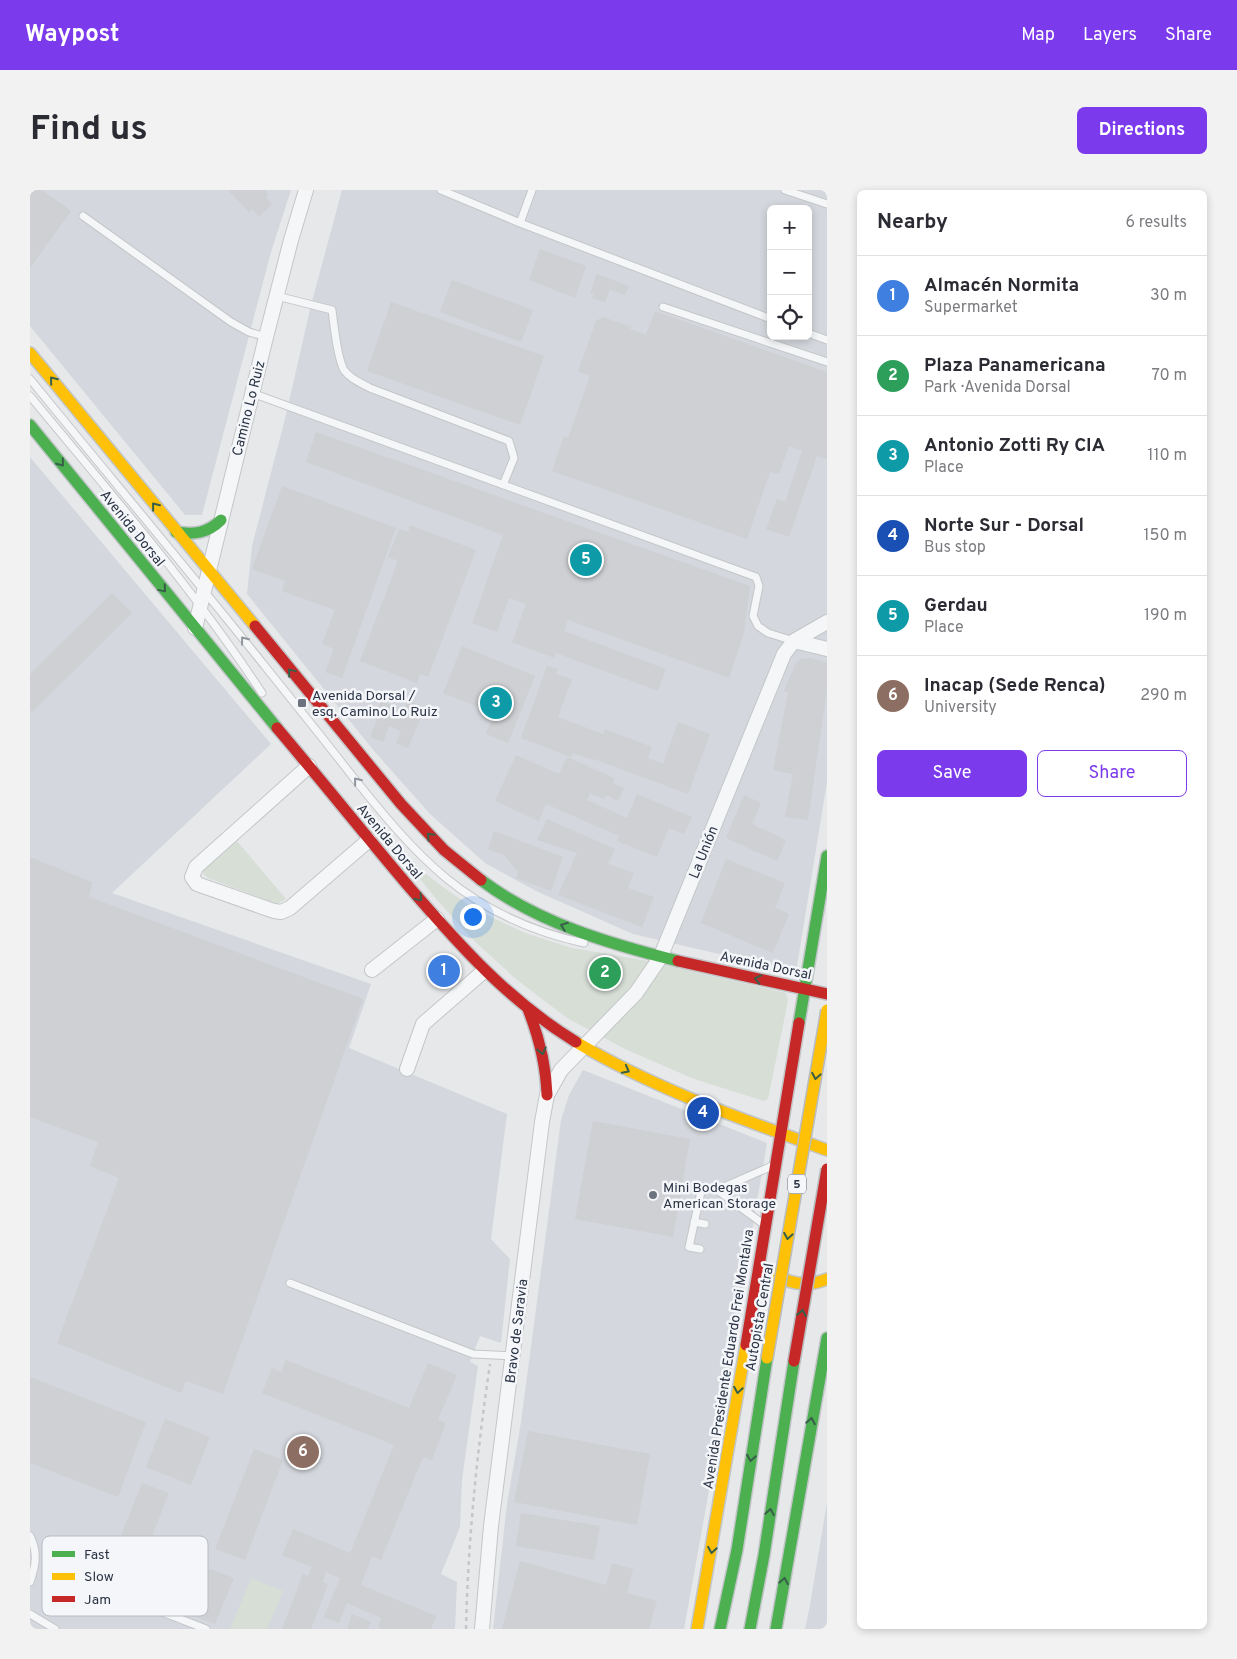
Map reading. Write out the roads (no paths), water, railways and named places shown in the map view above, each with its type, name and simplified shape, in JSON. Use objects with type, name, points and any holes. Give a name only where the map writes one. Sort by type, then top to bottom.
[{"type":"main road","name":"Avenida Dorsal","points":[[30,353],[402,804],[430,836],[459,864],[497,891],[532,912],[578,931],[660,958],[827,994]]},
{"type":"main road","name":"Avenida Dorsal","points":[[30,425],[369,840],[484,971],[528,1009],[584,1046],[630,1072],[663,1088],[827,1150]]},
{"type":"main road","points":[[176,532],[192,534],[206,531],[217,525],[221,520]]},
{"type":"main road","name":"Avenida Presidente Eduardo Frei Montalva","points":[[697,1629],[827,856]]},
{"type":"main road","points":[[528,1009],[544,1062],[548,1095]]},
{"type":"main road","name":"Autopista Central","points":[[720,1629],[737,1550],[767,1358],[827,1010]]},
{"type":"main road","name":"5","points":[[750,1629],[764,1555],[794,1361],[827,1169]]},
{"type":"main road","points":[[760,1256],[768,1269],[780,1279],[801,1284],[813,1284],[827,1279]]},
{"type":"main road","points":[[776,1629],[827,1338]]},
{"type":"street","name":"Camino Lo Ruiz","points":[[195,628],[266,337],[306,190]]},
{"type":"street","name":"La Unión","points":[[584,1046],[636,993],[660,958],[784,654],[794,641],[827,622]]},
{"type":"street","points":[[794,641],[827,649]]},
{"type":"street","points":[[309,766],[196,867],[192,876],[197,884],[281,912],[290,908],[369,840]]},
{"type":"street","points":[[372,970],[438,919]]},
{"type":"street","points":[[407,1069],[423,1024],[484,971]]},
{"type":"street","name":"Bravo de Saravia","points":[[482,1629],[489,1542],[542,1122],[548,1095],[561,1070],[584,1046]]},
{"type":"lane","points":[[441,190],[520,223],[767,317]]},
{"type":"lane","points":[[520,223],[532,190]]},
{"type":"lane","points":[[786,190],[827,204]]},
{"type":"lane","points":[[83,216],[231,322],[250,332],[266,337]]},
{"type":"lane","points":[[277,296],[332,310],[336,339],[344,369],[353,379],[370,388],[509,441],[514,458],[503,485]]},
{"type":"lane","points":[[663,307],[827,362]]},
{"type":"lane","points":[[812,334],[827,340]]},
{"type":"lane","points":[[30,379],[204,590],[386,817],[425,859],[473,898],[498,913],[528,926],[575,941],[660,958]]},
{"type":"lane","points":[[252,393],[756,577],[759,586],[754,616],[758,626],[768,633],[794,641]]},
{"type":"lane","points":[[30,396],[152,544],[230,645],[264,697]]},
{"type":"lane","points":[[274,712],[309,766]]},
{"type":"lane","points":[[717,1190],[775,1164]]},
{"type":"lane","points":[[700,1249],[689,1247],[702,1187],[717,1190],[765,1226]]},
{"type":"lane","points":[[694,1222],[705,1224]]},
{"type":"lane","points":[[290,1283],[473,1354],[513,1356]]},
{"type":"lane","points":[[30,1536],[35,1549],[36,1560],[30,1582]]},
{"type":"lane","points":[[30,1614],[55,1629]]},
{"type":"lane","points":[[172,1616],[206,1629]]},
{"type":"place","name":"Gerdau","points":[[586,560]]},
{"type":"place","name":"Avenida Dorsal / esq. Camino Lo Ruiz","points":[[302,703]]},
{"type":"place","name":"Antonio Zotti Ry CIA","points":[[496,703]]},
{"type":"place","name":"Almacén Normita","points":[[444,971]]},
{"type":"place","name":"Plaza Panamericana","points":[[605,973]]},
{"type":"place","name":"Norte Sur - Dorsal","points":[[703,1113]]},
{"type":"place","name":"Mini Bodegas American Storage","points":[[653,1195]]},
{"type":"place","name":"Inacap (Sede Renca)","points":[[303,1452]]}]
